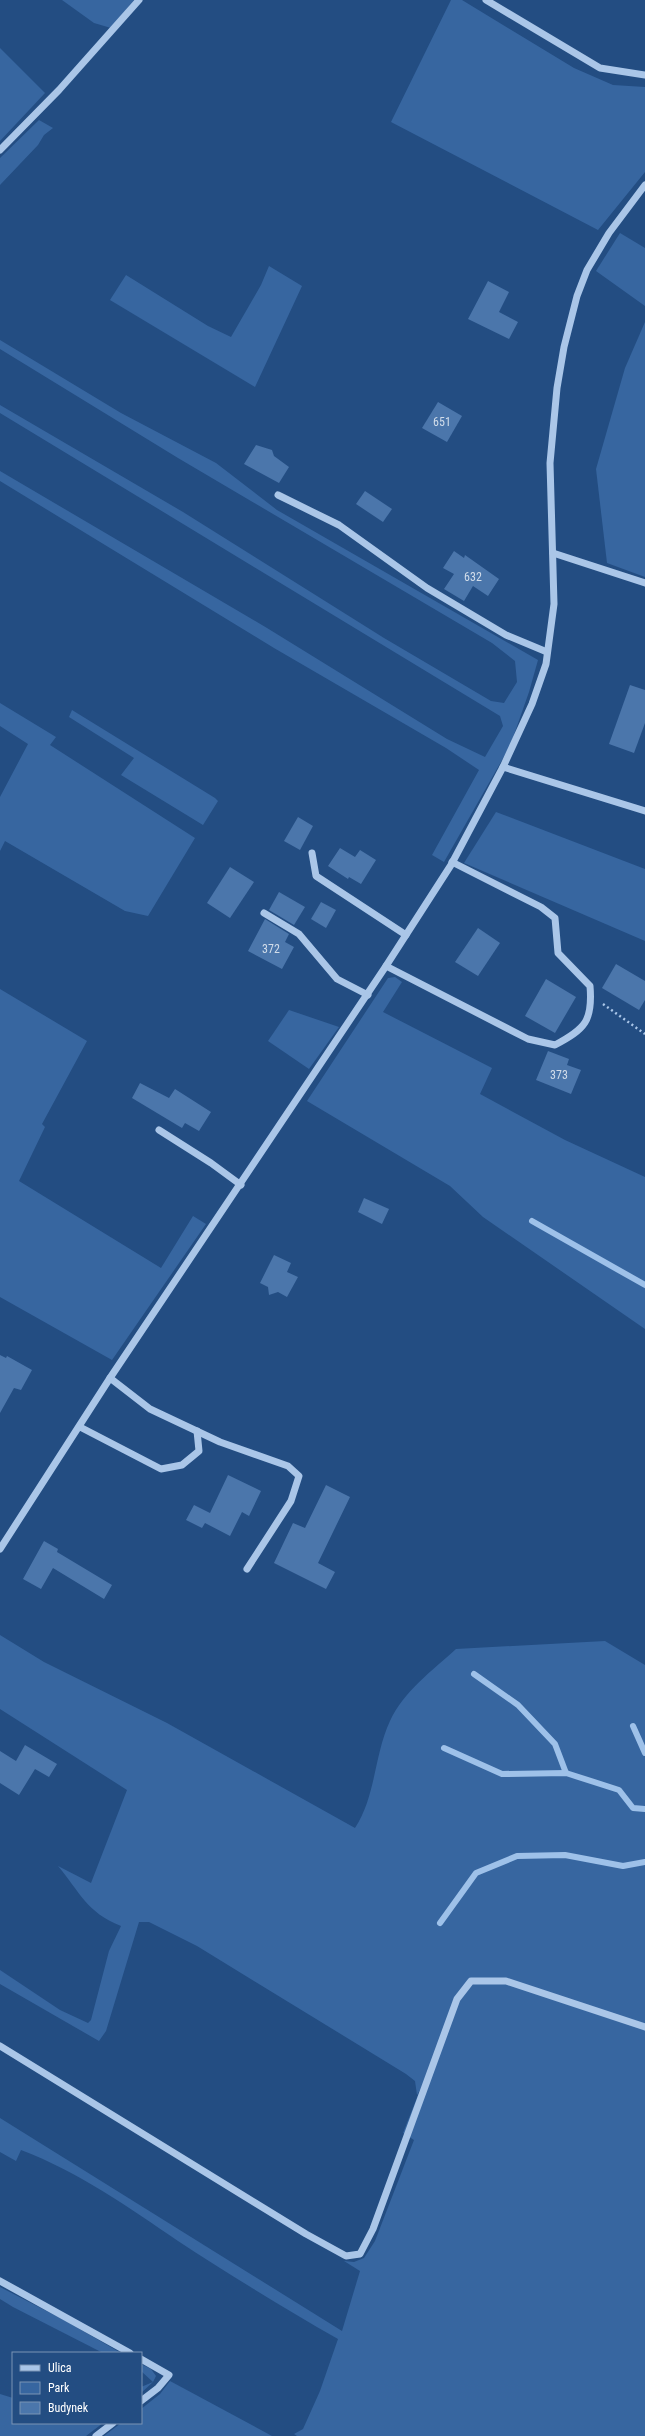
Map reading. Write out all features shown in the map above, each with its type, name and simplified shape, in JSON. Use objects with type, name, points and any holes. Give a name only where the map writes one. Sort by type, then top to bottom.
[{"type":"street","points":[[0,150],[59,90],[139,0]]},
{"type":"street","points":[[486,0],[600,68],[645,76]]},
{"type":"street","points":[[0,1549],[80,1427],[110,1378],[368,995],[452,862],[503,767],[532,704],[546,664],[554,604],[550,463],[557,388],[575,303],[587,270],[609,233],[645,185]]},
{"type":"street","points":[[278,495],[339,525],[427,588],[506,635],[547,652]]},
{"type":"street","points":[[553,553],[645,582]]},
{"type":"street","points":[[503,767],[645,811]]},
{"type":"street","points":[[312,853],[316,876],[406,935]]},
{"type":"street","points":[[386,966],[528,1039],[555,1045],[578,1033],[591,1010],[590,986],[558,953],[555,918],[541,907],[452,862]]},
{"type":"street","points":[[264,913],[299,934],[337,979],[368,995]]},
{"type":"street","points":[[159,1130],[212,1163],[241,1185]]},
{"type":"street","points":[[110,1378],[150,1409],[197,1431],[288,1466],[299,1476],[291,1501],[247,1569]]},
{"type":"street","points":[[80,1427],[161,1469],[182,1465],[199,1451],[197,1431]]},
{"type":"street","points":[[0,2046],[306,2234],[346,2256],[360,2254],[373,2229],[457,1999],[471,1981],[506,1981],[645,2027]]},
{"type":"street","points":[[0,2281],[128,2352]]},
{"type":"street","points":[[142,2360],[169,2375],[158,2388],[142,2400]]},
{"type":"street","points":[[96,2436],[112,2424]]},
{"type":"path","points":[[591,995],[645,1034]]},
{"type":"green space","points":[[62,0],[134,0],[111,28],[94,23]]},
{"type":"green space","points":[[451,0],[462,0],[574,68],[613,85],[645,87],[645,172],[598,230],[391,122]]},
{"type":"green space","points":[[0,48],[45,93],[0,141]]},
{"type":"green space","points":[[39,120],[53,128],[44,135],[38,145],[0,185],[0,158]]},
{"type":"green space","points":[[620,233],[645,248],[645,306],[596,271]]},
{"type":"green space","points":[[269,266],[302,286],[255,387],[110,300],[126,275],[208,326],[231,337],[261,285]]},
{"type":"green space","points":[[645,322],[645,577],[607,563],[596,469],[625,368]]},
{"type":"green space","points":[[0,340],[121,413],[216,463],[277,510],[538,660],[529,692],[510,746],[444,862],[432,855],[479,770],[446,748],[274,648],[0,481],[0,471],[267,628],[447,739],[485,757],[503,726],[500,716],[0,413],[0,405],[183,512],[384,638],[491,701],[504,703],[517,682],[515,661],[492,643],[178,458],[0,349]]},
{"type":"green space","points":[[0,703],[56,737],[50,745],[195,838],[148,916],[125,911],[5,841],[0,851],[0,797],[28,744],[0,726]]},
{"type":"green space","points":[[72,710],[215,798],[218,801],[203,825],[121,775],[134,758],[69,717]]},
{"type":"green space","points":[[496,812],[645,869],[645,941],[464,863]]},
{"type":"green space","points":[[395,977],[402,982],[383,1012],[492,1068],[480,1094],[565,1140],[645,1177],[645,1329],[483,1217],[450,1186],[307,1101],[388,978]]},
{"type":"green space","points":[[0,989],[87,1041],[42,1124],[45,1127],[19,1181],[161,1268],[193,1216],[206,1224],[112,1360],[0,1297]]},
{"type":"green space","points":[[289,1010],[339,1027],[309,1069],[268,1041]]},
{"type":"green space","points":[[0,1635],[44,1662],[167,1723],[355,1828],[367,1803],[385,1734],[396,1710],[419,1682],[456,1649],[605,1641],[645,1665],[645,2436],[297,2436],[294,2434],[303,2429],[320,2391],[338,2339],[237,2279],[83,2179],[21,2150],[16,2161],[0,2152],[0,2118],[342,2331],[360,2271],[344,2261],[354,2262],[364,2258],[375,2241],[414,2140],[403,2133],[420,2090],[417,2095],[415,2081],[406,2074],[197,1946],[149,1922],[139,1922],[106,2031],[99,2041],[0,1984],[0,1970],[60,2010],[88,2023],[91,2020],[109,1951],[121,1926],[91,1908],[58,1866],[91,1883],[127,1790],[0,1709]]},
{"type":"green space","points":[[0,2287],[64,2320],[119,2352],[101,2352],[0,2299]]},
{"type":"green space","points":[[142,2364],[151,2369],[156,2376],[153,2382],[142,2372]]},
{"type":"green space","points":[[170,2381],[272,2436],[104,2436],[120,2424],[142,2424],[142,2408],[160,2394]]},
{"type":"green space","points":[[153,2382],[142,2392],[142,2387]]},
{"type":"green space","points":[[0,2394],[12,2398],[12,2424],[102,2424],[86,2436],[0,2436]]},
{"type":"building","points":[[488,281],[509,292],[499,312],[518,322],[509,339],[468,319]]},
{"type":"building","points":[[438,402],[462,416],[447,442],[422,428]]},
{"type":"building","points":[[256,445],[272,450],[274,456],[289,467],[279,483],[244,464]]},
{"type":"building","points":[[365,491],[392,509],[383,522],[356,504]]},
{"type":"building","points":[[454,551],[464,558],[465,555],[499,579],[488,596],[473,586],[464,601],[444,589],[454,574],[443,568]]},
{"type":"building","points":[[630,685],[645,690],[645,723],[634,753],[609,744]]},
{"type":"building","points":[[298,817],[313,826],[300,850],[284,841]]},
{"type":"building","points":[[340,848],[355,857],[360,850],[376,860],[361,884],[349,877],[348,879],[328,866]]},
{"type":"building","points":[[230,867],[254,882],[230,918],[207,903]]},
{"type":"building","points":[[279,892],[305,907],[294,925],[269,910]]},
{"type":"building","points":[[321,902],[336,910],[326,928],[311,919]]},
{"type":"building","points":[[265,919],[289,934],[285,942],[294,947],[282,969],[248,951]]},
{"type":"building","points":[[478,928],[500,943],[478,976],[455,962]]},
{"type":"building","points":[[616,964],[645,981],[645,1000],[639,1010],[602,988]]},
{"type":"building","points":[[546,979],[576,997],[555,1033],[525,1016]]},
{"type":"building","points":[[548,1051],[569,1059],[567,1065],[581,1070],[571,1094],[536,1080]]},
{"type":"building","points":[[140,1083],[169,1098],[175,1089],[211,1112],[199,1131],[185,1123],[182,1128],[132,1098]]},
{"type":"building","points":[[364,1198],[389,1209],[382,1224],[358,1212]]},
{"type":"building","points":[[274,1255],[291,1263],[287,1272],[298,1277],[287,1297],[278,1292],[269,1295],[268,1287],[260,1283]]},
{"type":"building","points":[[0,1355],[6,1358],[7,1356],[32,1370],[21,1390],[14,1388],[0,1413]]},
{"type":"building","points":[[228,1475],[261,1491],[249,1516],[242,1512],[230,1536],[205,1523],[202,1528],[186,1520],[194,1505],[210,1513]]},
{"type":"building","points":[[326,1485],[350,1497],[318,1563],[335,1572],[326,1589],[274,1563],[293,1523],[305,1528]]},
{"type":"building","points":[[44,1541],[58,1549],[57,1552],[112,1585],[104,1599],[53,1568],[41,1589],[23,1579]]},
{"type":"building","points":[[25,1745],[57,1764],[49,1777],[35,1769],[19,1795],[0,1783],[0,1751],[16,1761]]},
{"type":"waterway","points":[[532,1221],[645,1285]]},
{"type":"waterway","points":[[474,1674],[518,1705],[555,1744],[566,1773]]},
{"type":"waterway","points":[[633,1726],[645,1753]]},
{"type":"waterway","points":[[444,1748],[502,1774],[566,1773],[619,1790],[633,1808],[645,1809]]},
{"type":"waterway","points":[[440,1923],[476,1873],[517,1856],[565,1855],[623,1866],[645,1862]]}]
